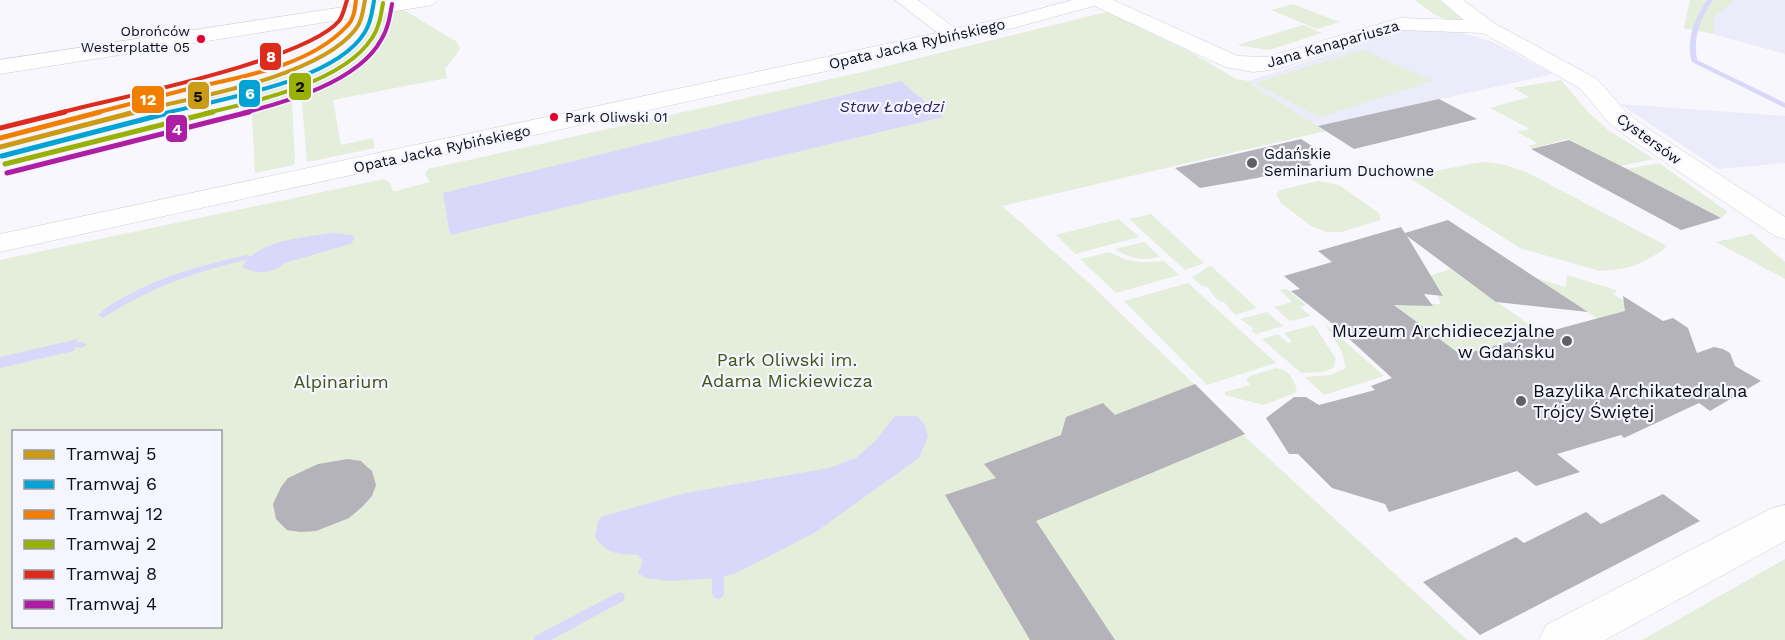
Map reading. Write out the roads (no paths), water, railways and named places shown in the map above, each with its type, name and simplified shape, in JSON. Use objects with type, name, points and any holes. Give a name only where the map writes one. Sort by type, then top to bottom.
[{"type":"street","points":[[0,67],[340,6],[427,0]]},
{"type":"street","points":[[905,0],[954,36]]},
{"type":"street","name":"Opata Jacka Rybińskiego","points":[[0,243],[954,36],[1095,0]]},
{"type":"street","name":"Jana Kanapariusza","points":[[1095,0],[1233,62],[1253,65],[1269,64],[1390,26],[1414,23],[1440,24]]},
{"type":"street","name":"Cystersów","points":[[1450,0],[1487,27],[1589,84],[1617,117],[1635,131],[1785,230]]},
{"type":"street","points":[[1416,6],[1440,24]]},
{"type":"street","name":"Cystersów","points":[[1440,24],[1487,27]]},
{"type":"street","points":[[1562,640],[1785,521]]},
{"type":"water","name":"Staw Łabędzi","points":[[901,81],[943,117],[450,235],[443,193]]},
{"type":"water","points":[[333,233],[352,235],[355,239],[350,244],[285,263],[269,271],[259,272],[242,267],[249,258],[270,245],[296,238]]},
{"type":"water","points":[[78,339],[74,351],[0,368],[0,357]]},
{"type":"water","points":[[895,416],[917,416],[925,425],[928,437],[919,458],[816,532],[736,573],[719,578],[669,581],[646,578],[638,573],[643,561],[638,555],[613,552],[604,547],[595,537],[598,521],[603,516],[686,493],[829,468],[856,458],[876,440]]},
{"type":"waterway","points":[[1710,0],[1695,29],[1694,61],[1785,106]]},
{"type":"waterway","points":[[102,315],[135,294],[172,278],[247,257]]},
{"type":"waterway","points":[[718,566],[718,594]]},
{"type":"waterway","points":[[539,640],[619,597]]},
{"type":"tram line","name":"8","points":[[0,128],[236,68],[285,52],[326,32],[340,20],[347,0]]},
{"type":"tram line","name":"12","points":[[0,138],[235,78],[286,62],[310,52],[347,26],[353,17],[356,0]]},
{"type":"tram line","name":"5","points":[[0,147],[241,86],[290,71],[333,49],[352,34],[360,22],[365,0]]},
{"type":"tram line","name":"6","points":[[2,156],[245,95],[295,79],[341,55],[360,39],[368,26],[374,1]]},
{"type":"tram line","name":"2","points":[[5,164],[249,103],[302,86],[326,75],[367,45],[380,20],[383,3]]},
{"type":"tram line","name":"4","points":[[7,173],[254,110],[308,93],[355,67],[374,50],[384,34],[392,4]]},
{"type":"place","name":"Obrońców Westerplatte 05","points":[[201,39]]},
{"type":"place","name":"Park Oliwski 01","points":[[554,117]]},
{"type":"place","name":"Gdańskie Seminarium Duchowne","points":[[1252,163]]},
{"type":"place","name":"Muzeum Archidiecezjalne w Gdańsku","points":[[1567,341]]},
{"type":"place","name":"Bazylika Archikatedralna Trójcy Świętej","points":[[1521,401]]},
{"type":"park label","name":"Park Oliwski im. Adama Mickiewicza","points":[[787,370]]},
{"type":"park label","name":"Alpinarium","points":[[341,382]]}]
